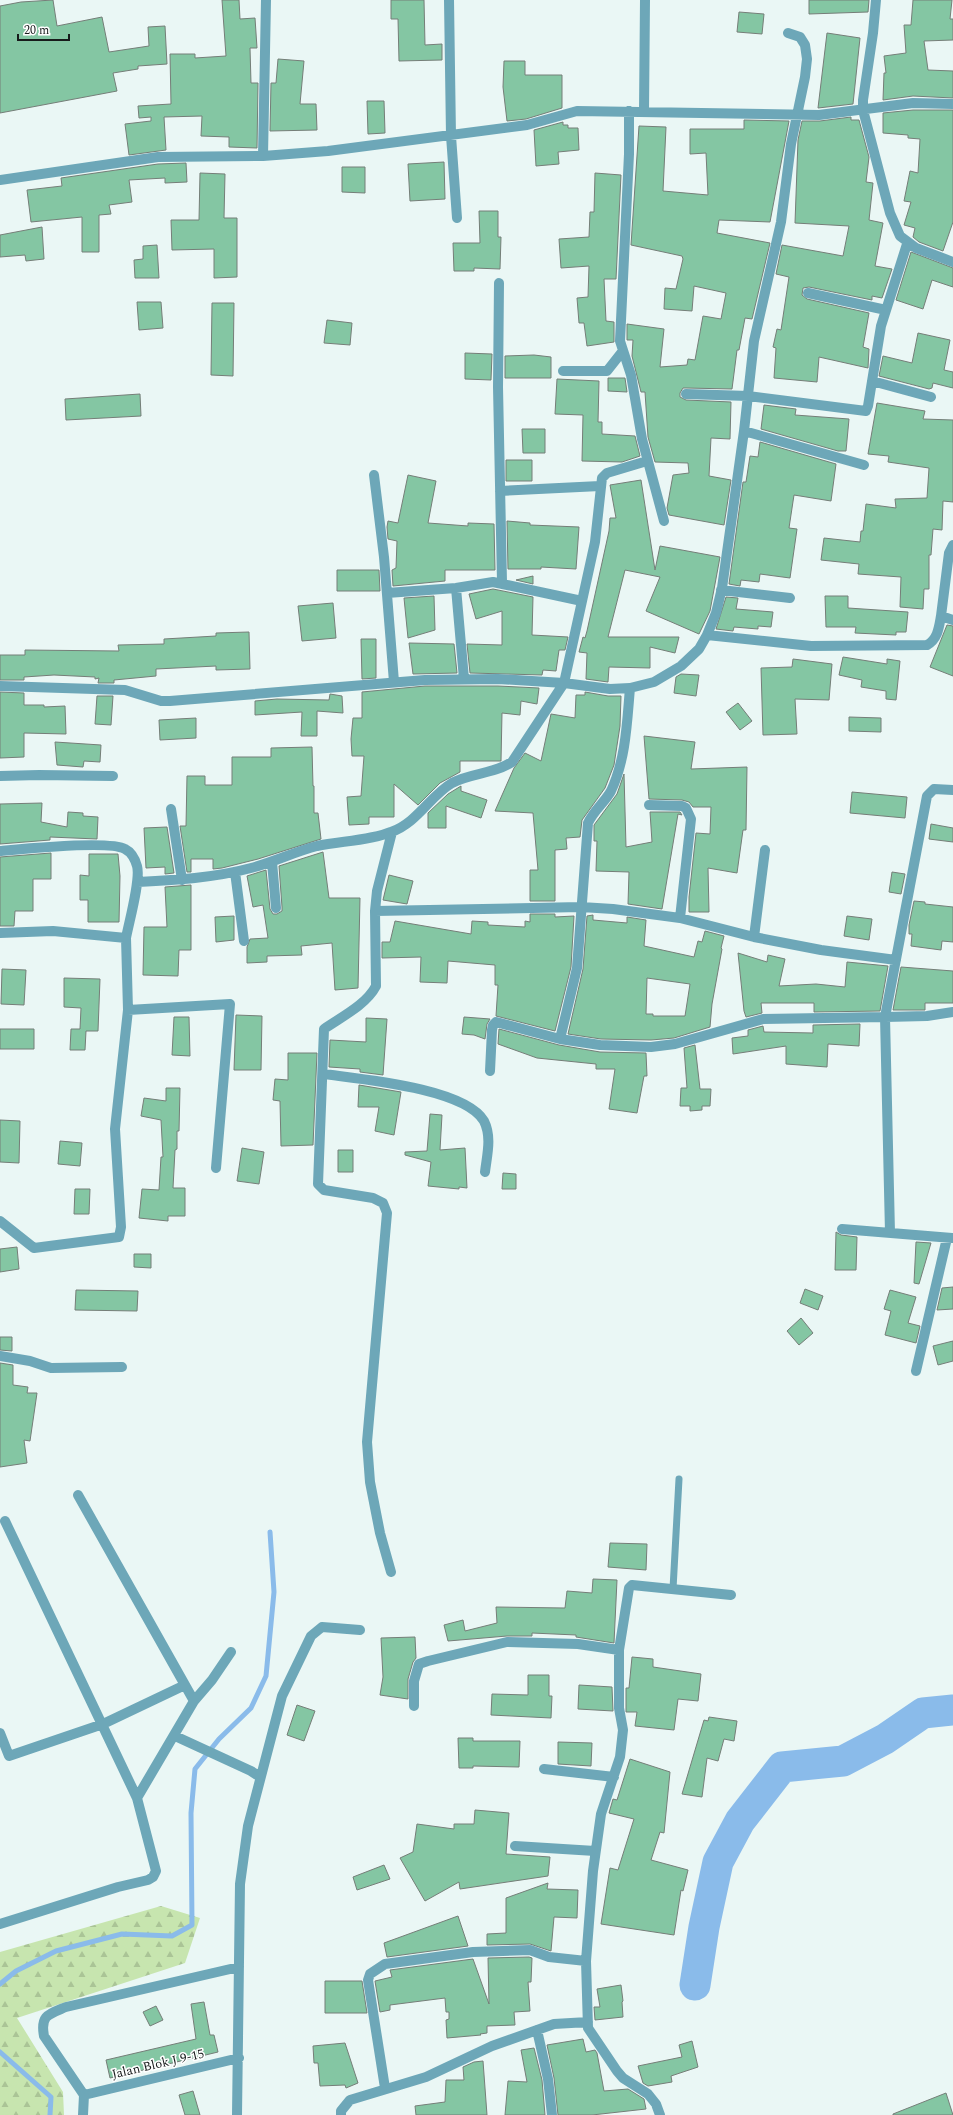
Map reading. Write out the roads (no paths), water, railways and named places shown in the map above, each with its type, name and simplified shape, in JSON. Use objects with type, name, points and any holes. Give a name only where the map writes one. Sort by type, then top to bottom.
[{"type":"street","points":[[263,156],[266,0]]},
{"type":"street","points":[[449,0],[451,136],[457,218]]},
{"type":"street","points":[[644,111],[645,0]]},
{"type":"street","points":[[876,0],[863,110],[890,213],[900,236],[907,244],[953,262]]},
{"type":"street","points":[[0,686],[125,690],[161,701],[394,682],[464,679],[564,683],[610,689],[630,688],[654,682],[681,666],[699,649],[707,635],[716,613],[721,590],[744,431],[754,341],[781,222],[797,115],[802,99],[807,58],[805,45],[800,37],[788,33]]},
{"type":"street","points":[[0,180],[145,158],[263,156],[328,152],[526,125],[577,111],[820,115],[913,103],[953,104]]},
{"type":"street","points":[[630,111],[625,239],[619,323],[622,352],[631,375],[647,461],[664,522]]},
{"type":"street","points":[[686,394],[748,396],[863,412],[867,410],[881,326],[907,244]]},
{"type":"street","points":[[500,284],[498,387],[502,582]]},
{"type":"street","points":[[808,293],[886,310]]},
{"type":"street","points":[[563,371],[607,371],[622,352]]},
{"type":"street","points":[[872,381],[931,397]]},
{"type":"street","points":[[744,431],[864,465]]},
{"type":"street","points":[[137,882],[182,880],[235,872],[272,862],[290,854],[318,846],[392,832],[411,820],[442,790],[452,784],[465,777],[505,767],[512,762],[564,683],[595,542],[602,478],[607,473],[647,461]]},
{"type":"street","points":[[374,475],[387,593],[394,682]]},
{"type":"street","points":[[500,491],[600,486]]},
{"type":"street","points":[[707,635],[811,646],[859,647],[927,645],[932,642],[937,634],[941,616],[949,552],[953,546]]},
{"type":"street","points":[[387,593],[456,588],[482,583],[502,582],[582,601]]},
{"type":"street","points":[[456,588],[464,679]]},
{"type":"street","points":[[721,590],[790,598]]},
{"type":"street","points":[[941,616],[953,620]]},
{"type":"street","points":[[560,1039],[577,968],[588,823],[593,812],[610,792],[618,770],[625,740],[630,688]]},
{"type":"street","points":[[0,776],[113,776]]},
{"type":"street","points":[[890,1233],[886,1017],[927,796],[934,789],[953,790]]},
{"type":"street","points":[[649,805],[682,806],[686,808],[691,819],[680,918]]},
{"type":"street","points":[[172,809],[182,880]]},
{"type":"street","points":[[391,1572],[380,1533],[370,1482],[367,1442],[387,1213],[383,1203],[374,1198],[324,1190],[318,1184],[324,1074],[324,1029],[372,994],[376,986],[375,911],[377,891],[392,832]]},
{"type":"street","points":[[0,850],[86,846],[124,848],[132,855],[138,866],[137,882],[126,938],[128,1010],[115,1129],[121,1226],[119,1237],[34,1248],[0,1221]]},
{"type":"street","points":[[754,937],[765,850]]},
{"type":"street","points":[[272,862],[276,908]]},
{"type":"street","points":[[235,872],[244,941]]},
{"type":"street","points":[[375,911],[581,907],[613,909],[680,918],[754,937],[821,950],[896,960]]},
{"type":"street","points":[[0,933],[53,931],[126,938]]},
{"type":"street","points":[[128,1010],[230,1004],[216,1168]]},
{"type":"street","points":[[490,1070],[492,1030],[493,1025],[496,1022],[560,1039],[622,1047],[651,1047],[675,1044],[763,1019],[927,1016],[953,1012]]},
{"type":"street","points":[[324,1074],[408,1087],[462,1102],[475,1111],[483,1120],[486,1127],[489,1137],[485,1172]]},
{"type":"street","points":[[842,1229],[950,1238],[916,1370]]},
{"type":"street","points":[[0,1356],[30,1361],[51,1368],[122,1367]]},
{"type":"street","points":[[78,1495],[194,1701]]},
{"type":"street","points":[[0,1924],[118,1887],[148,1880],[153,1877],[156,1871],[152,1850],[137,1798],[6,1521]]},
{"type":"street","points":[[660,2115],[656,2104],[648,2094],[623,2078],[617,2071],[588,2028],[586,1961],[595,1851],[601,1814],[620,1757],[623,1730],[619,1708],[619,1650],[631,1586],[731,1595]]},
{"type":"street","points":[[236,2115],[240,1884],[248,1826],[260,1777],[282,1696],[311,1636],[322,1627],[360,1630]]},
{"type":"street","points":[[414,1706],[415,1672],[419,1664],[428,1661],[507,1642],[578,1644],[619,1650]]},
{"type":"street","points":[[137,1798],[194,1701],[212,1680],[231,1652]]},
{"type":"street","points":[[0,1733],[9,1756],[103,1724],[185,1686]]},
{"type":"street","points":[[174,1736],[251,1771],[260,1777]]},
{"type":"street","points":[[544,1769],[614,1777]]},
{"type":"street","points":[[516,1846],[595,1851]]},
{"type":"street","points":[[385,2088],[368,1980],[370,1974],[385,1964],[473,1952],[522,1950],[537,1952],[549,1957],[586,1961]]},
{"type":"street","points":[[83,2115],[84,2095],[44,2036],[42,2027],[44,2019],[48,2014],[66,2007],[239,1966]]},
{"type":"street","points":[[341,2115],[341,2112],[350,2100],[385,2088],[426,2077],[492,2046],[554,2024],[588,2022]]},
{"type":"street","points":[[537,2030],[548,2079],[552,2115]]},
{"type":"street","name":"Jalan Blok J 9-15","points":[[84,2095],[238,2058]]},
{"type":"lane","points":[[673,1589],[679,1479]]},
{"type":"waterway","points":[[0,1984],[16,1971],[56,1951],[122,1934],[172,1936],[192,1925],[191,1813],[195,1769],[219,1739],[251,1708],[266,1676],[274,1592],[270,1532]]},
{"type":"waterway","points":[[695,1985],[704,1927],[718,1862],[740,1821],[782,1767],[843,1761],[885,1739],[923,1713],[953,1710]]},
{"type":"waterway","points":[[0,2052],[51,2097],[50,2115]]}]
